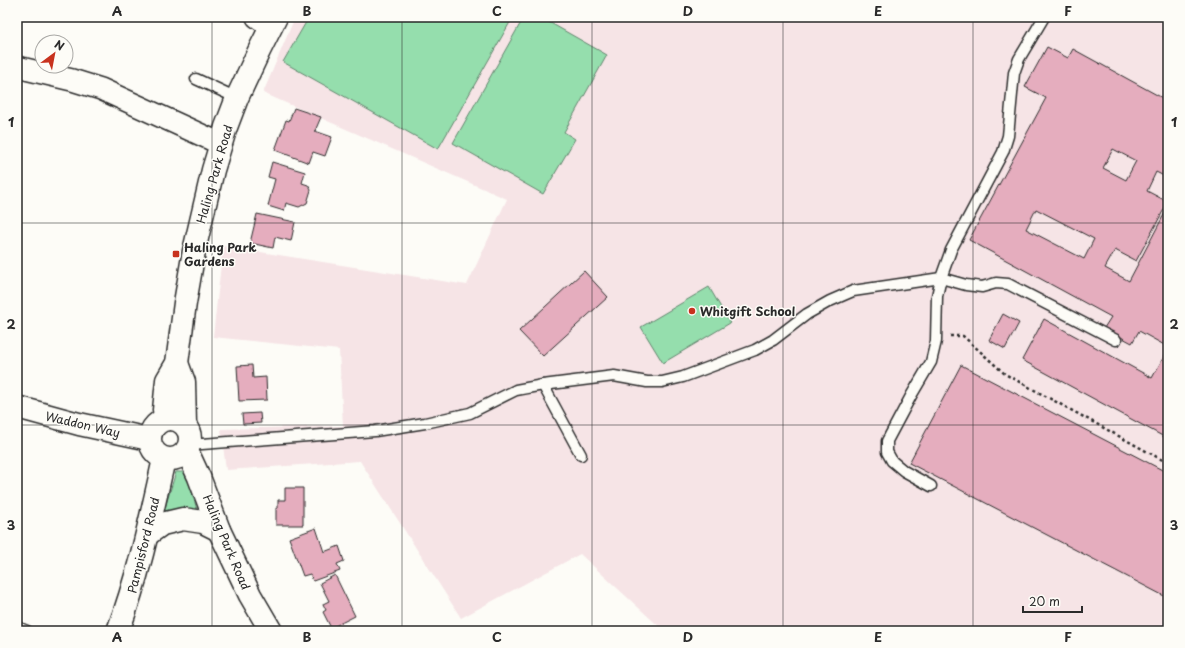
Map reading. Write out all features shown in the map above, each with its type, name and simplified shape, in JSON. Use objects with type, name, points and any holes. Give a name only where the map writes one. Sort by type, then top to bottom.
[{"type":"street","name":"Haling Park Road","points":[[268,20],[237,98],[221,144],[210,183],[194,251],[184,303],[177,363],[167,380],[164,410],[183,435],[219,530],[250,595],[271,631]]},
{"type":"street","points":[[18,72],[72,80],[101,89],[221,144]]},
{"type":"street","name":"Waddon Way","points":[[17,407],[80,424],[149,439]]},
{"type":"street","points":[[160,421],[183,435],[181,456],[174,459],[164,459],[157,456],[153,451],[149,439],[152,428],[160,421]]},
{"type":"street","name":"Pampisford Road","points":[[118,631],[138,572],[148,534],[164,459]]},
{"type":"street","points":[[148,534],[162,524],[183,519],[203,522],[219,530]]},
{"type":"lane","points":[[931,486],[904,471],[892,461],[887,452],[887,441],[907,402],[931,362],[936,335],[937,296],[941,278],[951,250],[1003,152],[1008,136],[1014,73],[1019,59],[1044,17]]},
{"type":"lane","points":[[196,79],[237,98]]},
{"type":"lane","points":[[183,435],[376,431],[470,413],[516,390],[543,385],[614,376],[647,382],[662,382],[755,350],[773,340],[807,314],[852,291],[941,278],[966,286],[982,287],[996,283],[1008,284],[1116,340]]},
{"type":"lane","points":[[543,385],[581,455]]},
{"type":"lane","points":[[17,628],[27,631]]},
{"type":"path","points":[[936,335],[963,336],[1005,374],[1168,463]]},
{"type":"shaded area","name":"Whitgift School","points":[[295,17],[1168,17],[1168,631],[664,631],[580,554],[461,618],[360,461],[226,470],[221,429],[343,426],[339,350],[213,337],[223,246],[467,285],[507,199],[263,93]]},
{"type":"green space","points":[[309,17],[513,17],[438,149],[283,62]]},
{"type":"green space","points":[[524,17],[540,17],[607,55],[564,132],[575,139],[543,194],[453,143]]},
{"type":"green space","points":[[709,287],[730,323],[663,363],[641,327]]},
{"type":"green space","points":[[176,472],[186,472],[198,513],[163,514]]},
{"type":"building","points":[[1047,47],[1068,58],[1073,49],[1168,101],[1168,178],[1156,172],[1147,191],[1168,202],[1136,261],[1115,250],[1105,268],[1129,281],[1168,207],[1168,300],[1166,304],[1168,305],[1168,347],[1139,331],[1132,343],[1104,328],[1111,317],[969,240],[1046,98],[1025,87]],"holes":[[[1113,149],[1136,161],[1126,180],[1103,168]],[[1036,209],[1094,239],[1084,259],[1026,229]]]},
{"type":"building","points":[[294,108],[321,117],[315,131],[332,137],[325,156],[313,152],[309,163],[275,150],[286,120],[289,121]]},
{"type":"building","points":[[272,162],[305,172],[302,183],[308,185],[311,190],[307,203],[299,207],[286,203],[284,211],[268,206],[275,179],[268,177]]},
{"type":"building","points":[[257,214],[295,222],[291,241],[275,237],[273,248],[250,243]]},
{"type":"building","points":[[584,271],[608,297],[543,356],[519,331]]},
{"type":"building","points":[[1003,314],[1019,323],[1005,349],[989,340]]},
{"type":"building","points":[[1044,319],[1152,378],[1168,349],[1168,439],[1022,360]]},
{"type":"building","points":[[252,365],[253,378],[266,377],[267,400],[239,401],[237,366]]},
{"type":"building","points":[[961,365],[1168,473],[1168,598],[909,463]]},
{"type":"building","points":[[260,413],[261,423],[243,424],[242,414]]},
{"type":"building","points":[[285,488],[303,488],[303,525],[276,525],[276,508],[278,508],[278,500],[285,500]]},
{"type":"building","points":[[316,528],[324,552],[339,546],[344,561],[337,564],[340,571],[313,581],[310,574],[303,576],[289,538]]},
{"type":"building","points":[[335,575],[355,616],[331,628],[323,612],[326,610],[323,604],[329,601],[320,583]]},
{"type":"building","points":[[361,627],[364,631],[355,631]]},
{"type":"place","name":"Haling Park Gardens","points":[[176,254]]},
{"type":"place","name":"Whitgift School","points":[[692,311]]}]
